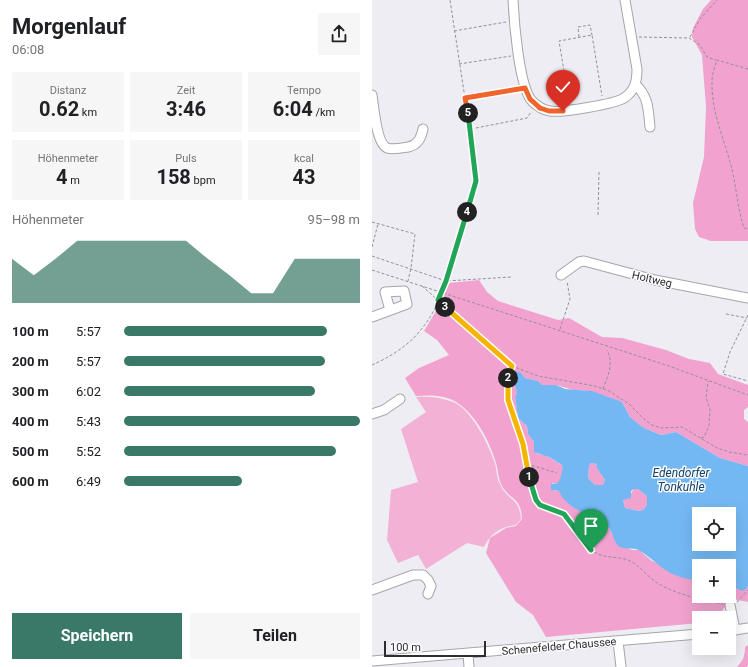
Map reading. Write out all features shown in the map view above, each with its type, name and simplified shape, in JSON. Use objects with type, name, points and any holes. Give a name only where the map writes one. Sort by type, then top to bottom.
[{"type":"street","points":[[513,0],[514,20],[525,88],[530,99],[539,107],[552,112],[621,100],[631,92],[635,84],[637,69],[625,0]]},
{"type":"street","points":[[635,84],[644,92],[647,99],[650,127]]},
{"type":"street","points":[[372,95],[379,139],[384,146],[392,149],[413,146],[421,137],[423,129]]},
{"type":"street","name":"Holtweg","points":[[563,273],[579,262],[584,261],[655,280],[748,298]]},
{"type":"street","points":[[372,317],[390,310]]},
{"type":"street","points":[[372,414],[388,408],[400,399]]},
{"type":"street","points":[[372,590],[413,575],[423,575],[431,586],[428,594]]},
{"type":"street","points":[[730,605],[730,611]]},
{"type":"street","points":[[736,630],[748,628]]},
{"type":"street","name":"Schenefelder Chaussee","points":[[372,661],[692,635]]},
{"type":"street","points":[[618,641],[621,667]]},
{"type":"street","points":[[468,654],[469,667]]},
{"type":"path","points":[[372,365],[400,348],[419,332],[438,300],[446,281],[476,181],[470,129],[450,0]]},
{"type":"path","points":[[689,38],[700,20],[717,0]]},
{"type":"path","points":[[454,31],[514,20]]},
{"type":"path","points":[[580,37],[578,27],[590,25],[604,104]]},
{"type":"path","points":[[570,110],[559,41],[592,35]]},
{"type":"path","points":[[632,37],[689,38],[700,45],[707,57],[748,70]]},
{"type":"path","points":[[459,64],[520,54]]},
{"type":"path","points":[[717,60],[712,79],[713,104],[733,172],[741,218],[744,228],[748,229]]},
{"type":"path","points":[[465,98],[525,88]]},
{"type":"path","points":[[470,129],[527,118],[531,113]]},
{"type":"path","points":[[598,215],[599,172]]},
{"type":"path","points":[[372,222],[415,234],[411,268],[407,282]]},
{"type":"path","points":[[372,247],[378,223]]},
{"type":"path","points":[[372,256],[446,281],[511,277]]},
{"type":"path","points":[[372,270],[560,330],[708,380],[748,396]]},
{"type":"path","points":[[560,330],[570,299],[563,273]]},
{"type":"path","points":[[422,286],[512,366],[538,376],[603,389],[629,404],[643,418],[652,424],[661,428],[682,427],[717,448],[729,452],[748,454]]},
{"type":"path","points":[[726,314],[747,319]]},
{"type":"path","points":[[748,316],[730,352],[723,374],[748,381]]},
{"type":"path","points":[[603,389],[610,370],[610,356],[607,350]]},
{"type":"path","points":[[512,366],[508,378],[507,394],[523,444],[536,500],[540,505],[564,514],[578,530],[587,545],[596,553],[631,562],[654,580],[670,589],[706,601],[730,605],[739,601],[748,590]]},
{"type":"path","points":[[701,438],[704,437],[709,426],[710,408],[706,398],[708,380]]},
{"type":"path","points":[[527,464],[557,473]]},
{"type":"shaded area","points":[[711,0],[748,0],[748,241],[711,241],[699,237],[695,229],[693,203],[704,157],[706,107],[702,55],[692,37],[693,28],[703,9]]},
{"type":"shaded area","points":[[479,280],[487,292],[498,301],[558,320],[569,318],[602,337],[622,338],[666,350],[689,359],[710,363],[718,374],[748,385],[748,407],[744,410],[744,419],[748,422],[748,466],[720,458],[676,432],[661,435],[644,428],[630,417],[622,402],[614,401],[611,398],[583,390],[574,390],[556,385],[542,385],[538,381],[525,378],[521,373],[513,379],[517,393],[515,397],[518,418],[527,426],[528,434],[534,442],[534,449],[538,454],[545,455],[562,465],[563,472],[559,483],[552,483],[554,491],[559,491],[566,501],[573,507],[602,522],[613,534],[615,541],[632,550],[639,550],[652,561],[692,578],[692,603],[729,603],[723,611],[692,611],[692,624],[546,637],[533,615],[516,602],[486,553],[490,538],[506,528],[516,526],[522,519],[521,511],[517,502],[507,493],[501,484],[497,465],[486,437],[463,407],[452,400],[442,397],[416,396],[405,378],[419,368],[449,355],[437,340],[424,331],[439,306],[449,283]]},
{"type":"shaded area","points":[[416,397],[434,397],[448,400],[460,406],[466,412],[483,436],[495,464],[499,481],[506,493],[518,506],[521,519],[516,525],[505,527],[493,534],[484,547],[467,543],[426,569],[418,555],[398,563],[387,540],[391,490],[418,482],[401,429],[426,412]]},
{"type":"shaded area","points":[[591,463],[597,464],[596,467],[605,480],[603,485],[595,485],[588,478],[589,466]]},
{"type":"shaded area","points":[[634,489],[638,489],[647,496],[647,505],[643,510],[639,511],[625,508],[623,500],[628,498]]},
{"type":"shaded area","points":[[736,586],[746,589],[748,586],[748,602],[736,600]]},
{"type":"shaded area","points":[[748,645],[747,667],[737,667],[741,663],[745,653],[745,647]]},
{"type":"water","name":"Edendorfer Tonkuhle","points":[[515,371],[521,373],[525,378],[538,381],[542,385],[556,385],[565,389],[592,391],[622,402],[630,417],[644,428],[661,435],[676,432],[720,458],[748,466],[748,586],[746,589],[742,591],[736,588],[736,559],[692,559],[692,579],[670,573],[638,550],[620,547],[617,545],[608,527],[573,507],[562,497],[559,491],[551,490],[551,484],[558,483],[560,479],[562,465],[549,457],[534,452],[534,442],[528,434],[527,426],[518,418],[515,397],[517,393],[513,379]],"holes":[[[591,463],[597,464],[596,467],[605,480],[603,485],[595,485],[588,478],[589,466]],[[638,489],[647,496],[647,505],[643,510],[639,511],[625,508],[623,500],[631,498],[631,491]]]},
{"type":"route","points":[[563,111],[554,112],[539,107],[530,99],[525,88],[465,98],[476,170],[476,181],[446,281],[438,300],[512,366],[508,378],[508,400],[523,444],[529,479],[536,500],[540,505],[558,511],[569,518],[591,550]]}]
